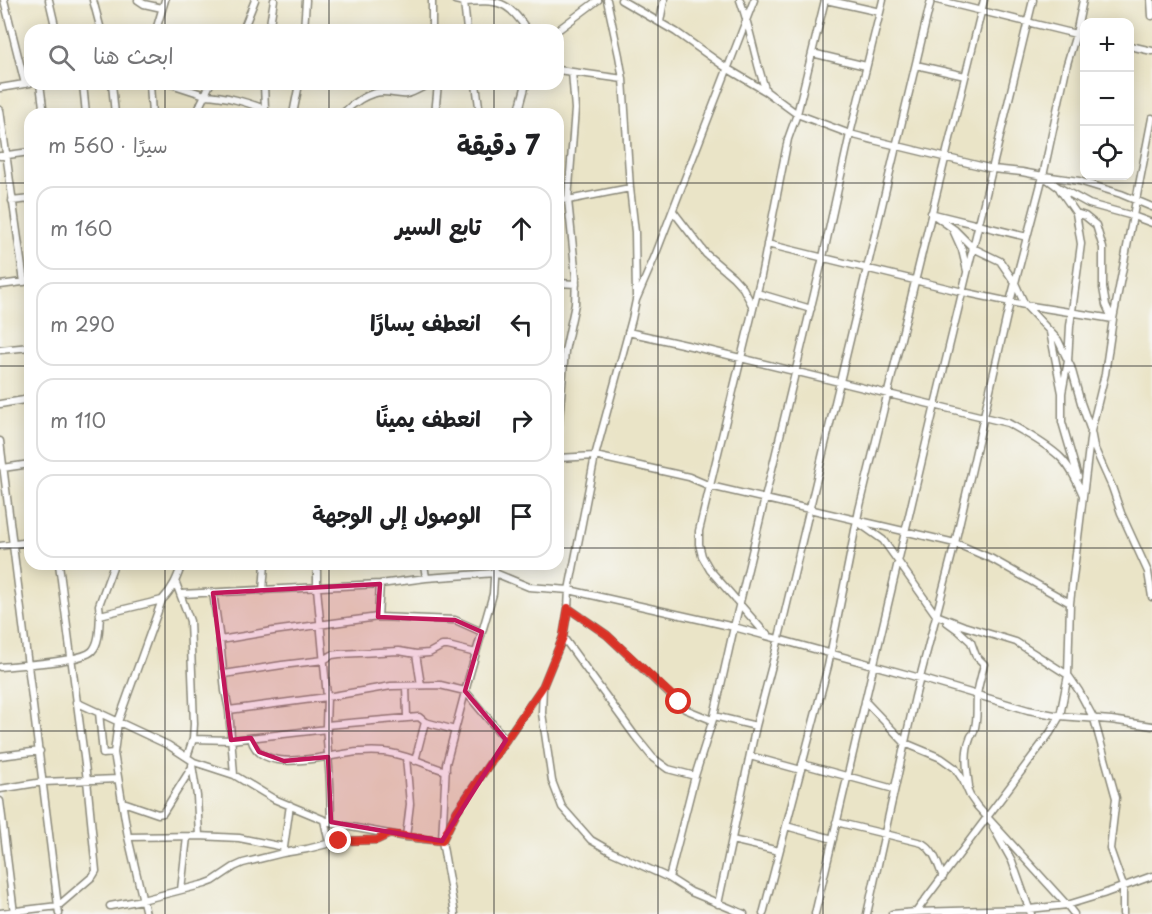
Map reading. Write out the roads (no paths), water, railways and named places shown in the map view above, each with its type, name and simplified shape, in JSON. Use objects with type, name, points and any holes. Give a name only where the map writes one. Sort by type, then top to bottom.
[{"type":"street","points":[[4,0],[24,70]]},
{"type":"street","points":[[49,0],[55,24]]},
{"type":"street","points":[[93,0],[99,24]]},
{"type":"street","points":[[138,0],[144,4],[162,8]]},
{"type":"street","points":[[158,24],[165,0]]},
{"type":"street","points":[[245,24],[255,0]]},
{"type":"street","points":[[270,24],[274,0]]},
{"type":"street","points":[[304,24],[306,0]]},
{"type":"street","points":[[432,0],[432,24]]},
{"type":"street","points":[[455,0],[488,0],[500,3],[516,13],[523,24]]},
{"type":"street","points":[[564,26],[598,0]]},
{"type":"street","points":[[607,0],[623,79],[634,232],[636,300]]},
{"type":"street","points":[[621,0],[676,32],[797,114],[850,134],[993,169],[1079,181],[1152,207]]},
{"type":"street","points":[[660,22],[664,0]]},
{"type":"street","points":[[740,0],[766,92]]},
{"type":"street","points":[[442,841],[457,811],[543,686],[563,637],[569,590],[595,456],[636,300],[673,211],[754,0]]},
{"type":"street","points":[[776,639],[764,632],[710,570],[702,556],[699,531],[757,293],[788,139],[797,114],[826,0],[880,12]]},
{"type":"street","points":[[669,878],[695,776],[713,718],[883,0]]},
{"type":"street","points":[[718,904],[776,639],[931,0]]},
{"type":"street","points":[[937,0],[1080,35]]},
{"type":"street","points":[[763,914],[830,653],[857,521],[984,0]]},
{"type":"street","points":[[815,914],[935,405],[1034,0]]},
{"type":"street","points":[[867,914],[920,678],[955,543],[1083,0]]},
{"type":"street","points":[[1151,0],[1152,16]]},
{"type":"street","points":[[464,1],[466,24]]},
{"type":"street","points":[[1134,47],[1152,51]]},
{"type":"street","points":[[812,53],[866,66]]},
{"type":"street","points":[[916,65],[965,76]]},
{"type":"street","points":[[564,71],[623,79]]},
{"type":"street","points":[[564,340],[575,304],[576,284],[568,200],[574,109],[572,72]]},
{"type":"street","points":[[0,88],[24,85]]},
{"type":"street","points":[[41,90],[43,108]]},
{"type":"street","points":[[84,90],[85,108]]},
{"type":"street","points":[[113,90],[114,108]]},
{"type":"street","points":[[150,90],[152,108]]},
{"type":"street","points":[[190,90],[205,95],[223,96],[257,108]]},
{"type":"street","points":[[199,108],[207,90]]},
{"type":"street","points":[[264,90],[266,108]]},
{"type":"street","points":[[294,108],[298,90]]},
{"type":"street","points":[[349,108],[378,92],[407,94],[416,90]]},
{"type":"street","points":[[436,108],[437,90]]},
{"type":"street","points":[[477,90],[479,108]]},
{"type":"street","points":[[520,108],[524,90]]},
{"type":"street","points":[[0,110],[3,156],[24,265]]},
{"type":"street","points":[[916,912],[1050,733],[1060,716],[1068,675],[1070,603],[1091,431],[1105,374],[1113,319],[1152,118]]},
{"type":"street","points":[[3,156],[24,153]]},
{"type":"street","points":[[1043,176],[1058,188],[1089,204],[1152,223]]},
{"type":"street","points":[[564,200],[630,188]]},
{"type":"street","points":[[1058,188],[1076,213],[1081,244],[1068,362],[1062,393],[1062,423],[1083,495]]},
{"type":"street","points":[[12,201],[24,200]]},
{"type":"street","points":[[673,211],[706,254],[734,277],[743,288],[753,308]]},
{"type":"street","points":[[931,213],[1027,237]]},
{"type":"street","points":[[931,213],[951,227],[973,248],[1000,261],[1015,283],[1025,305],[1059,340],[1091,431],[1094,447],[1148,572],[1152,597]]},
{"type":"street","points":[[1076,213],[1085,216],[1096,225],[1103,248],[1103,288],[1106,305],[1113,319]]},
{"type":"street","points":[[951,227],[962,250],[967,273]]},
{"type":"street","points":[[767,244],[963,292],[1025,305],[1113,319]]},
{"type":"street","points":[[0,285],[24,281]]},
{"type":"street","points":[[564,283],[576,284]]},
{"type":"street","points":[[757,293],[811,309]]},
{"type":"street","points":[[628,332],[1008,423],[1060,457],[1074,476],[1083,495]]},
{"type":"street","points":[[1050,332],[1062,393]]},
{"type":"street","points":[[0,350],[24,348]]},
{"type":"street","points":[[0,404],[24,400]]},
{"type":"street","points":[[0,441],[59,914]]},
{"type":"street","points":[[564,458],[595,456],[689,477],[710,486],[809,510],[955,543],[992,559],[1070,603]]},
{"type":"street","points":[[2,466],[24,464]]},
{"type":"street","points":[[857,521],[883,540],[936,615],[971,642],[976,656],[984,664],[976,694],[974,732],[970,738],[966,766],[970,796]]},
{"type":"street","points":[[0,546],[24,543]]},
{"type":"street","points":[[0,913],[58,906],[96,871],[87,780],[60,570]]},
{"type":"street","points":[[0,667],[72,659],[87,655],[94,650],[98,637],[99,605],[112,570]]},
{"type":"street","points":[[146,914],[128,837],[114,753],[118,722],[162,600],[176,582],[180,570]]},
{"type":"street","points":[[262,591],[264,570]]},
{"type":"street","points":[[317,570],[327,697],[326,727],[330,783],[329,843]]},
{"type":"street","points":[[425,570],[426,578]]},
{"type":"street","points":[[455,914],[442,841],[446,764],[493,594],[495,573]]},
{"type":"street","points":[[181,594],[380,584],[495,573],[529,586],[569,590],[734,627],[1028,710],[1060,716],[1152,726]]},
{"type":"street","points":[[176,582],[190,621],[194,709],[193,739],[187,757]]},
{"type":"street","points":[[378,617],[380,584]]},
{"type":"street","points":[[213,592],[229,710],[234,775]]},
{"type":"street","points":[[100,615],[162,600]]},
{"type":"street","points":[[568,608],[607,635],[686,709],[713,718],[756,726]]},
{"type":"street","points":[[936,615],[1016,642],[1068,675],[1079,691],[1094,719],[1116,798],[1110,849],[1123,886],[1123,914]]},
{"type":"street","points":[[220,640],[378,617],[455,620],[482,632]]},
{"type":"street","points":[[563,637],[653,758],[668,769],[695,776]]},
{"type":"street","points":[[224,674],[324,660],[339,654],[399,651],[416,654],[429,653],[442,646],[476,653]]},
{"type":"street","points":[[416,654],[421,685]]},
{"type":"street","points":[[229,710],[390,686],[440,685],[465,691],[506,740]]},
{"type":"street","points":[[406,686],[407,717]]},
{"type":"street","points":[[543,686],[542,713],[552,780],[562,807],[591,840],[669,878],[691,892],[744,914]]},
{"type":"street","points":[[865,701],[905,743],[941,758],[955,768],[977,806],[1074,914]]},
{"type":"street","points":[[76,702],[168,745],[187,757],[193,764],[199,836]]},
{"type":"street","points":[[99,712],[103,754],[114,753]]},
{"type":"street","points":[[193,739],[251,738],[407,717],[419,717],[425,722],[455,730]]},
{"type":"street","points":[[415,761],[425,722]]},
{"type":"street","points":[[251,738],[253,746],[259,752],[284,760],[296,761],[362,752],[386,753],[406,757],[446,771]]},
{"type":"street","points":[[0,756],[40,752]]},
{"type":"street","points":[[750,756],[894,789]]},
{"type":"street","points":[[406,757],[410,804],[406,837]]},
{"type":"street","points":[[193,764],[234,775],[274,799],[328,821],[406,837],[442,841]]},
{"type":"street","points":[[123,802],[158,814],[163,813],[193,764]]},
{"type":"street","points":[[0,789],[43,783],[118,779]]},
{"type":"street","points":[[0,801],[14,913]]},
{"type":"street","points":[[284,850],[290,806]]},
{"type":"street","points":[[987,816],[1012,861],[1030,911]]},
{"type":"street","points":[[836,822],[922,843],[930,848],[935,856],[943,877]]},
{"type":"street","points":[[786,826],[833,839]]},
{"type":"street","points":[[110,906],[213,881],[243,863],[284,850],[307,849],[329,843],[377,840],[389,834]]},
{"type":"street","points":[[128,837],[239,838],[284,850]]},
{"type":"street","points":[[182,890],[188,837]]},
{"type":"street","points":[[732,840],[779,851]]},
{"type":"street","points":[[892,914],[1030,911],[1067,904],[1152,876]]}]
